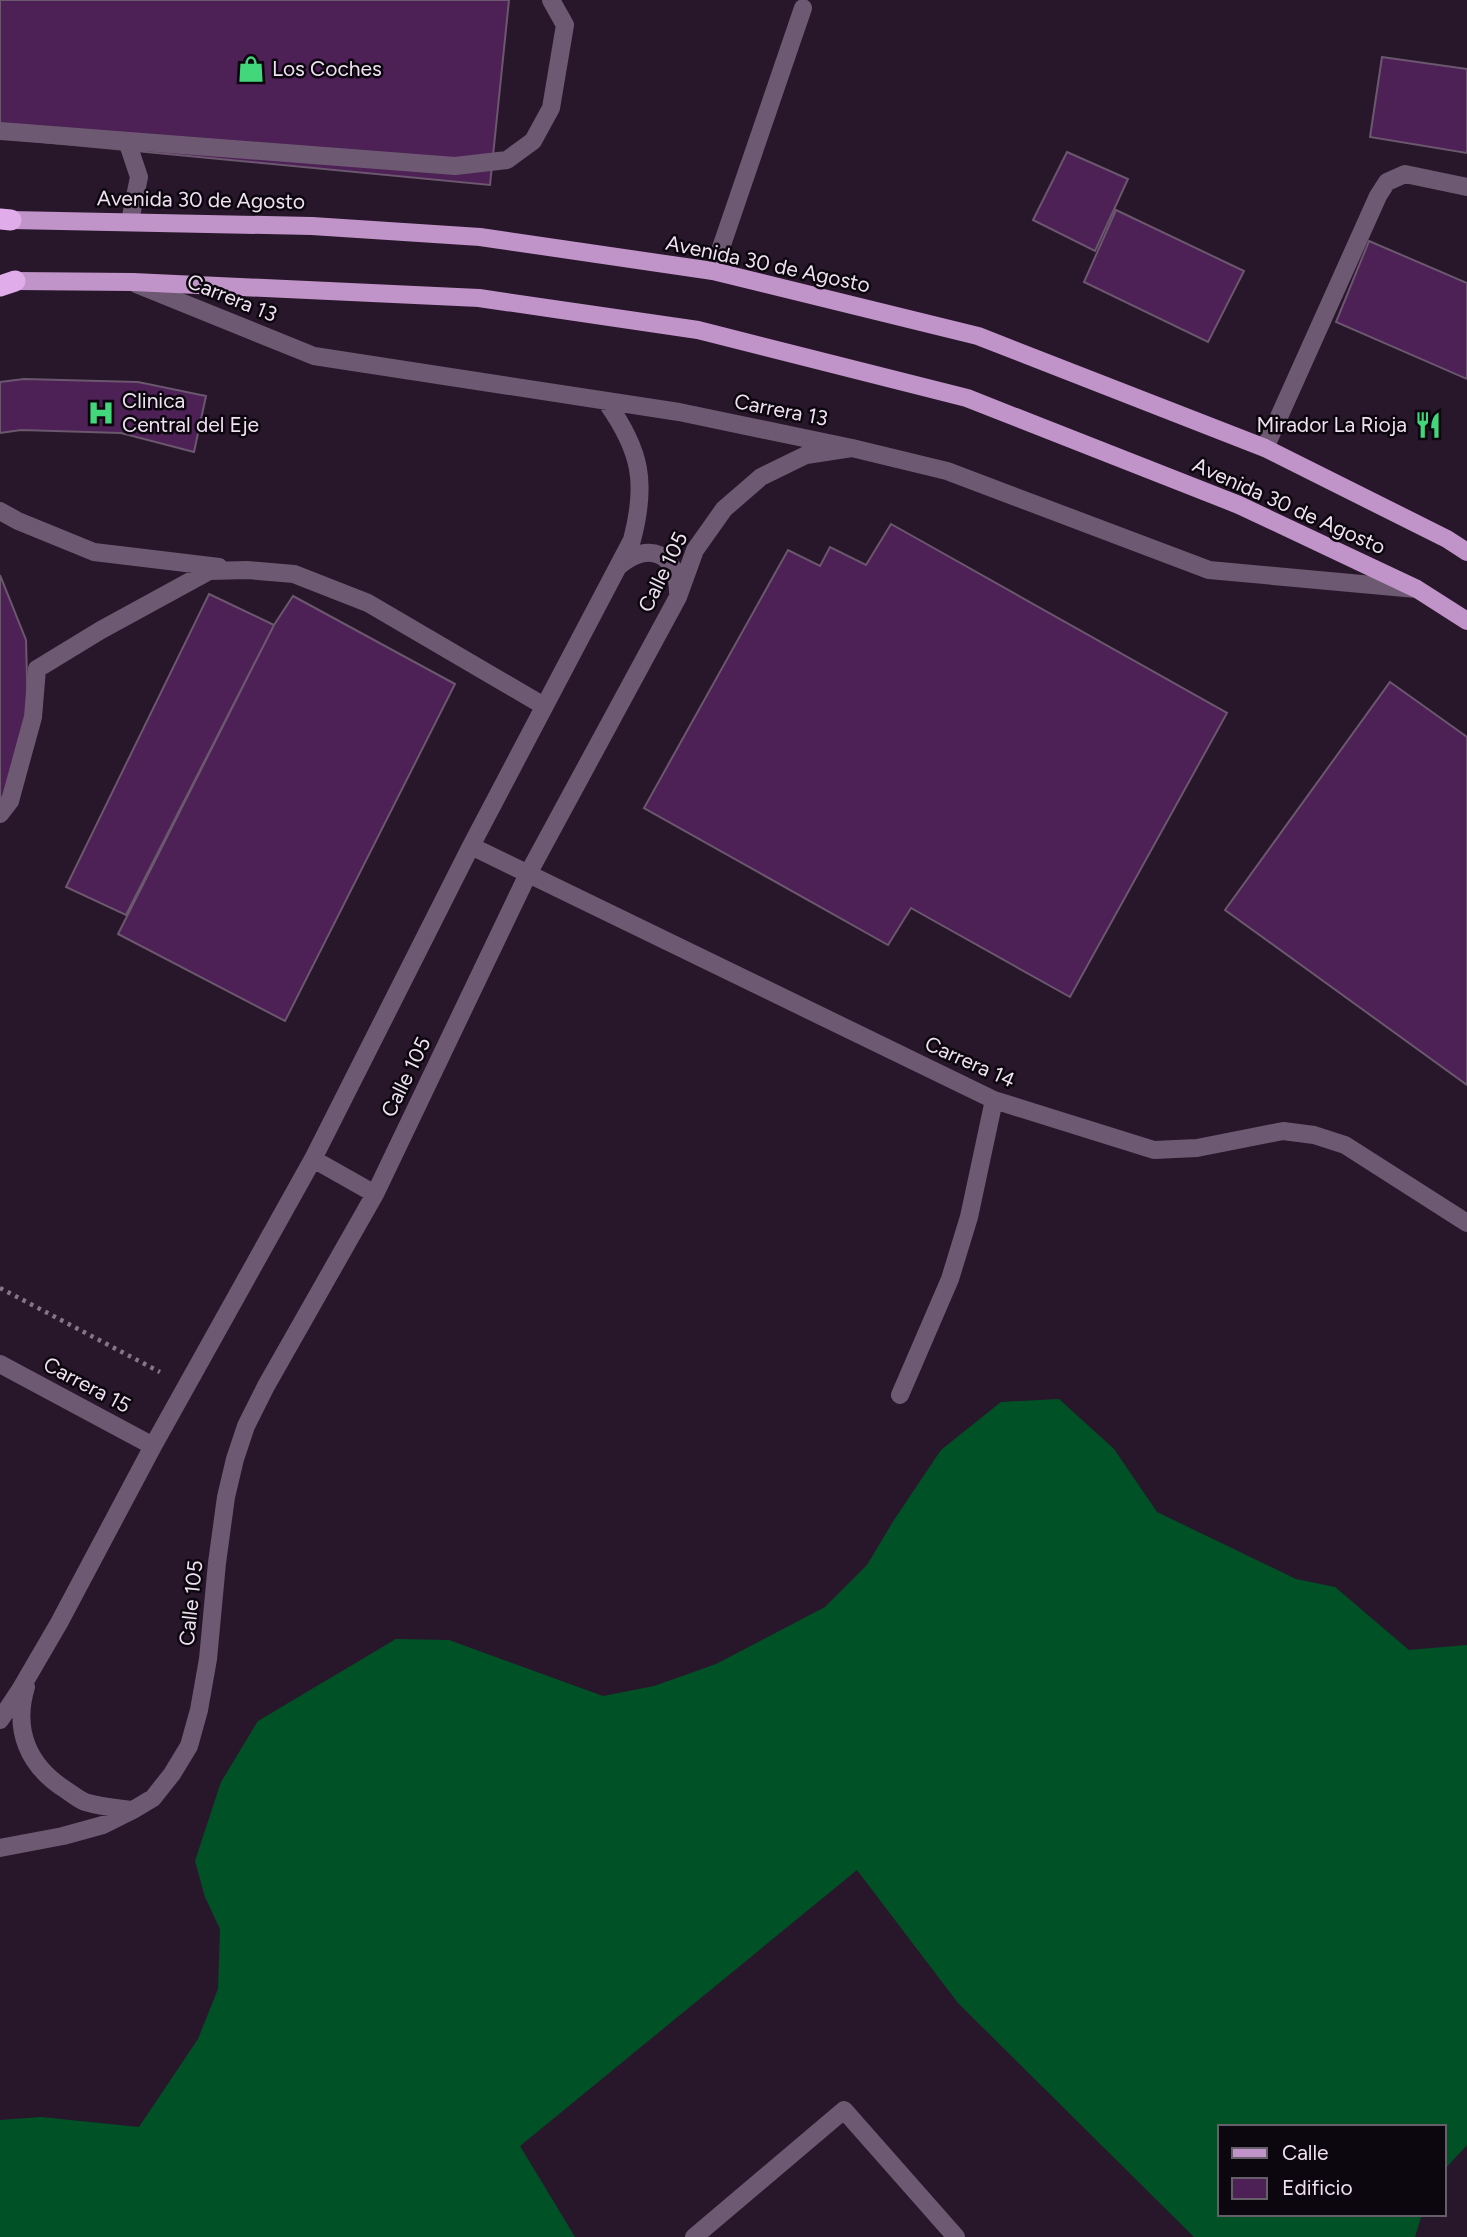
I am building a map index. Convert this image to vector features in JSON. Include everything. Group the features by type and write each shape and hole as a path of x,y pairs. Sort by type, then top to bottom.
{"main road":[{"name":"Avenida 30 de Agosto","path":"4,219 312,226 480,237 713,271 978,336 1265,448 1447,539 1467,552"},
{"name":"Avenida 30 de Agosto","path":"5,283 133,282 479,299 698,330 967,398 1239,505 1417,589 1467,621"}],"street":[{"path":"0,131 455,166 508,160 533,141 551,108 565,25 551,0"},
{"path":"713,271 803,8"},
{"path":"127,141 139,177 130,221"},
{"path":"1265,448 1378,196 1387,182 1405,174 1467,187"},
{"name":"Carrera 13","path":"133,282 314,356 679,412 947,471 1209,570 1417,589"},
{"name":"Calle 105","path":"0,1720 32,1670 313,1159 471,846 632,540 639,512 640,483 636,454 624,426 607,403"},
{"name":"Calle 105","path":"0,1848 103,1825 153,1798 172,1774 189,1746 200,1710 226,1497 246,1426 375,1194 528,874 678,597 695,550 724,509 761,477 806,455 852,448"},
{"path":"0,510 19,521 94,552 294,574 368,603 544,706"},
{"path":"619,566 631,556 646,552 661,555 673,566 678,581 678,597"},
{"path":"0,814 10,801 33,717 37,669 209,571 247,570"},
{"name":"Carrera 14","path":"471,846 994,1100 1154,1150 1197,1148 1283,1131 1314,1135 1345,1146 1467,1223"},
{"path":"900,1395 950,1279 969,1217 994,1100"},
{"path":"313,1159 375,1194"},
{"name":"Carrera 15","path":"0,1364 153,1447"},
{"path":"32,1670 21,1705 23,1738 35,1762 55,1783 82,1801 106,1808 133,1810"},
{"path":"694,2237 844,2110 954,2236"}],"path":[{"path":"0,1288 187,1386"}],"green space":[{"path":"1059,1399 1114,1449 1157,1512 1296,1579 1335,1587 1409,1650 1467,1645 1467,2145 1446,2168 1446,2125 1218,2125 1218,2216 1421,2216 1415,2237 1194,2237 958,2003 857,1870 520,2146 575,2237 0,2237 0,2120 41,2117 139,2127 198,2039 218,1989 220,1929 205,1897 195,1861 221,1782 258,1721 396,1639 449,1640 603,1696 654,1686 716,1664 825,1607 867,1565 941,1450 1001,1402"}],"building":[{"name":"Los Coches","path":"0,0 509,0 490,185 0,138"},
{"path":"1382,57 1467,69 1467,153 1370,137"},
{"path":"1067,152 1128,179 1095,251 1033,220"},
{"path":"1116,210 1244,271 1208,342 1084,282"},
{"path":"1369,241 1467,283 1467,379 1336,322"},
{"name":"Clinica Central del Eje","path":"24,379 138,382 206,396 194,452 121,433 21,430 0,433 0,382"},
{"path":"891,524 1227,713 1070,997 911,908 888,945 644,808 788,550 820,566 830,547 866,565"},
{"path":"0,575 26,640 28,718 6,792 0,800"},
{"path":"209,594 274,625 126,915 66,887"},
{"path":"293,596 455,684 285,1021 118,934 274,625"},
{"path":"1390,682 1467,737 1467,1085 1225,910"}],"place":[{"name":"Los Coches","path":"251,69"},
{"name":"Clinica Central del Eje","path":"101,413"},
{"name":"Mirador La Rioja","path":"1428,425"}]}
